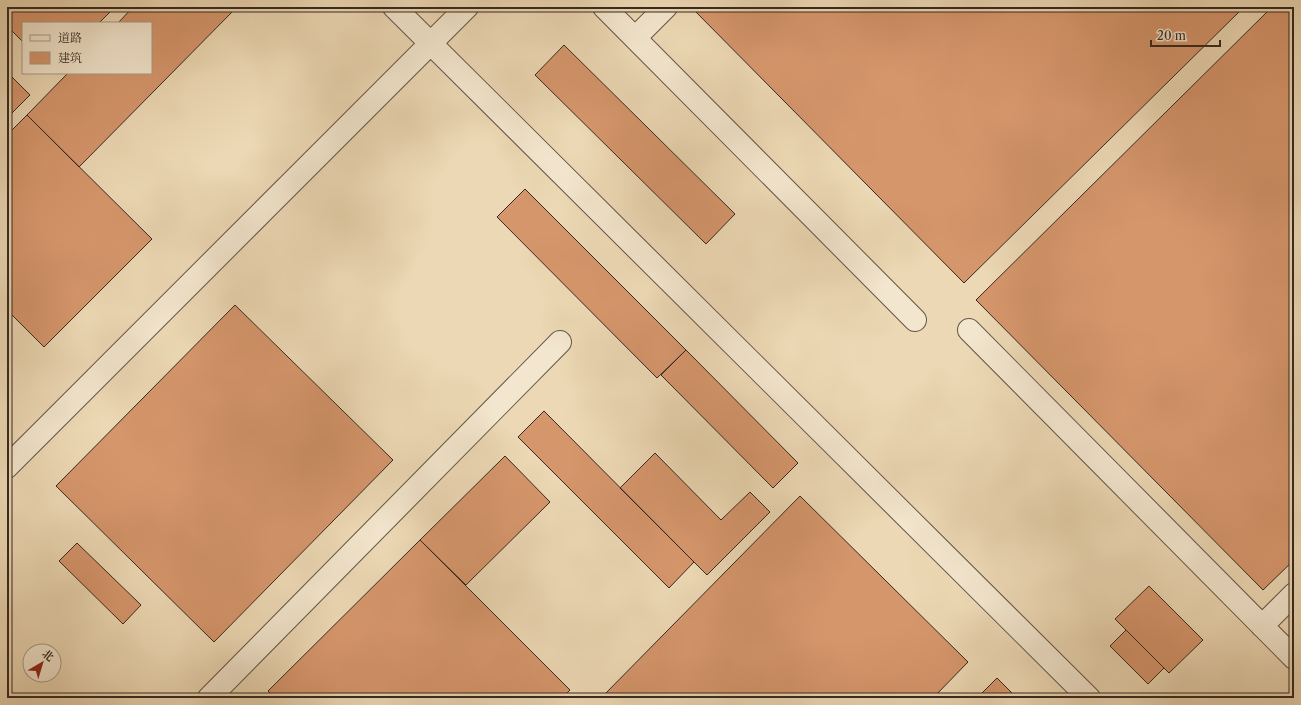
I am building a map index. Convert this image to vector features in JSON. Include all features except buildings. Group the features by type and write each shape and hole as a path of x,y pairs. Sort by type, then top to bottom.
{"street":[{"path":"394,7 1089,698"},
{"path":"7,467 468,7"},
{"path":"604,7 915,320"},
{"path":"635,38 666,7"},
{"path":"969,330 1294,658"},
{"path":"209,698 560,342"},
{"path":"1262,626 1294,594"}]}
